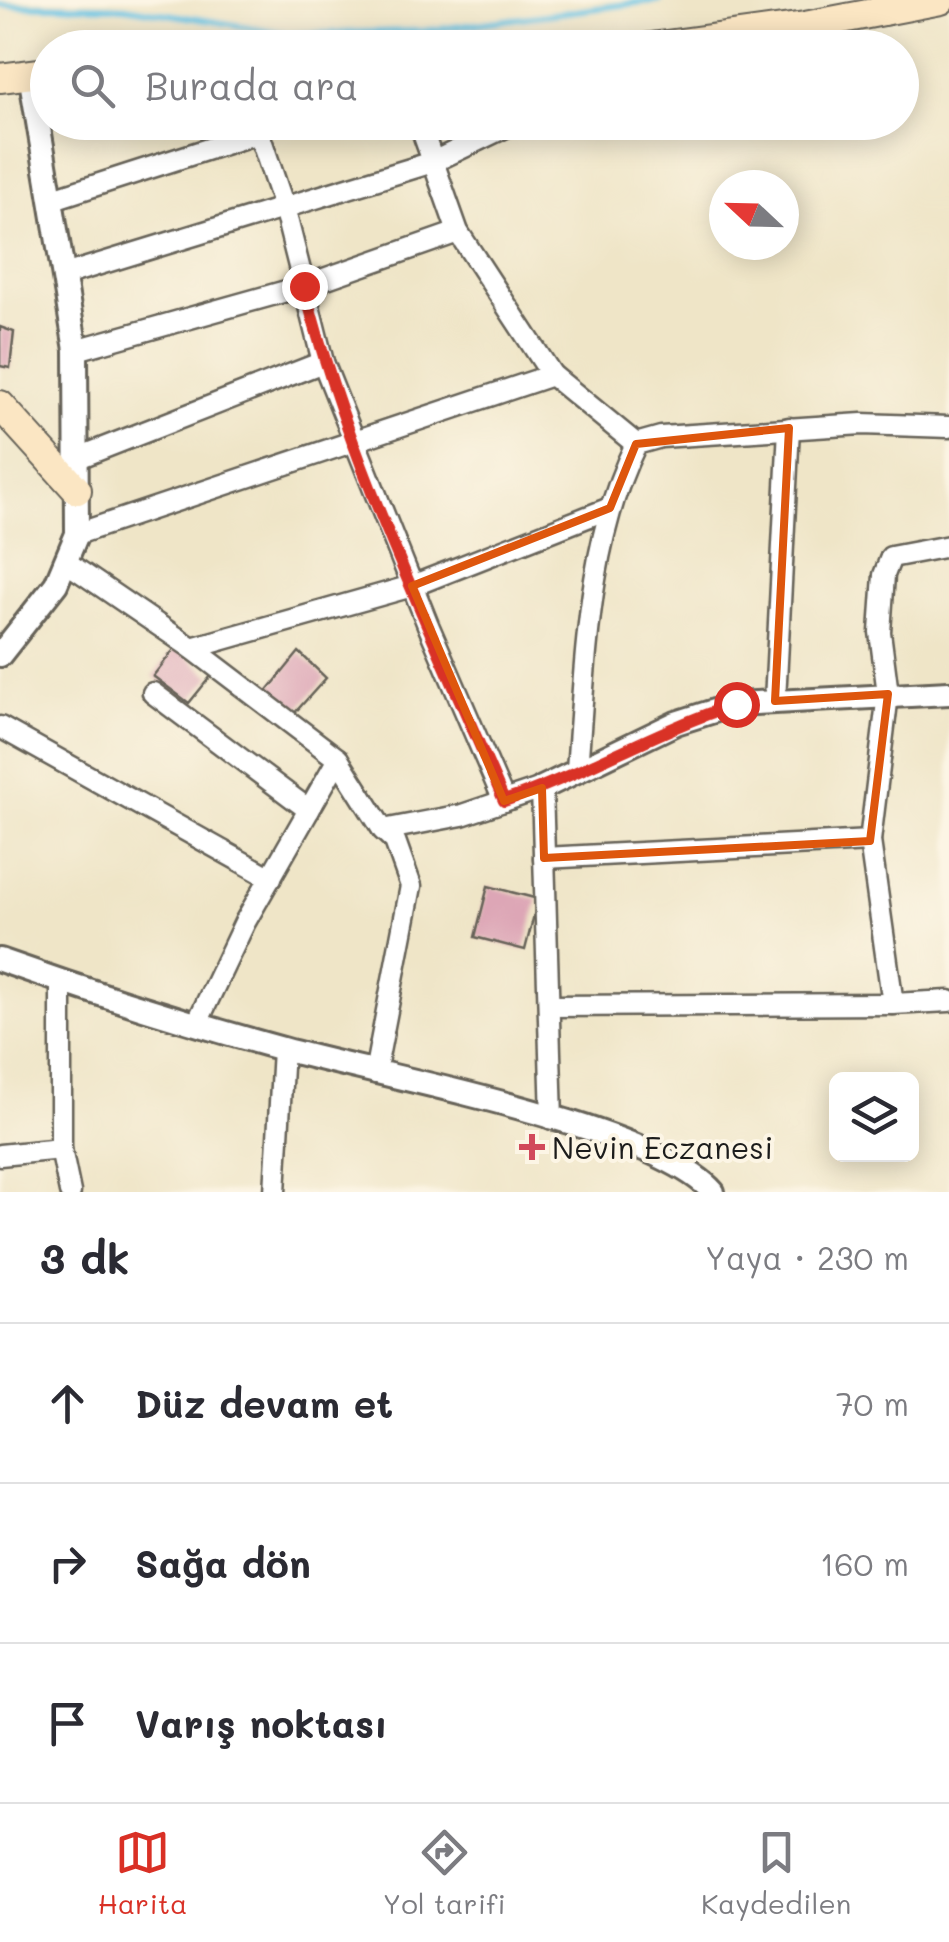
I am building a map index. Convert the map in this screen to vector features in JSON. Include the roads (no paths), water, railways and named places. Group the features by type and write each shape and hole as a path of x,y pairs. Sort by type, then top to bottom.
{"main road":[{"path":"776,30 941,0"},
{"path":"0,78 30,74"},
{"path":"0,405 78,490"}],"street":[{"path":"0,655 56,584 77,534 76,350 46,140"},
{"path":"53,199 223,140"},
{"path":"261,140 284,207 323,362 412,586 504,801"},
{"path":"425,140 458,232 552,375 636,444"},
{"path":"64,275 433,162 479,140"},
{"path":"76,350 304,286 458,232"},
{"path":"78,458 323,362"},
{"path":"77,534 552,375"},
{"path":"577,769 588,622 614,488 636,444 660,436 862,424 949,428"},
{"path":"774,701 789,428"},
{"path":"192,648 412,586 610,508"},
{"path":"893,1004 870,841 888,694 880,632 884,575 891,557 949,546"},
{"path":"66,562 192,648 338,759 383,830 395,841 411,886 375,1073"},
{"path":"153,692 309,810"},
{"path":"383,830 462,815 542,788 676,723 736,704 949,693"},
{"path":"0,727 271,878"},
{"path":"197,1023 271,878 338,759"},
{"path":"542,788 552,1119"},
{"path":"544,858 870,841"},
{"path":"0,960 282,1049 552,1119 647,1150 698,1175 713,1192"},
{"path":"61,981 62,1149 70,1192"},
{"path":"550,1006 949,1001"},
{"path":"275,1192 282,1049"},
{"path":"0,1155 62,1149"}],"waterway":[{"path":"432,30 659,0"},
{"path":"0,5 124,7 266,30"}],"place":[{"name":"Nevin Eczanesi","path":"532,1147"}]}
